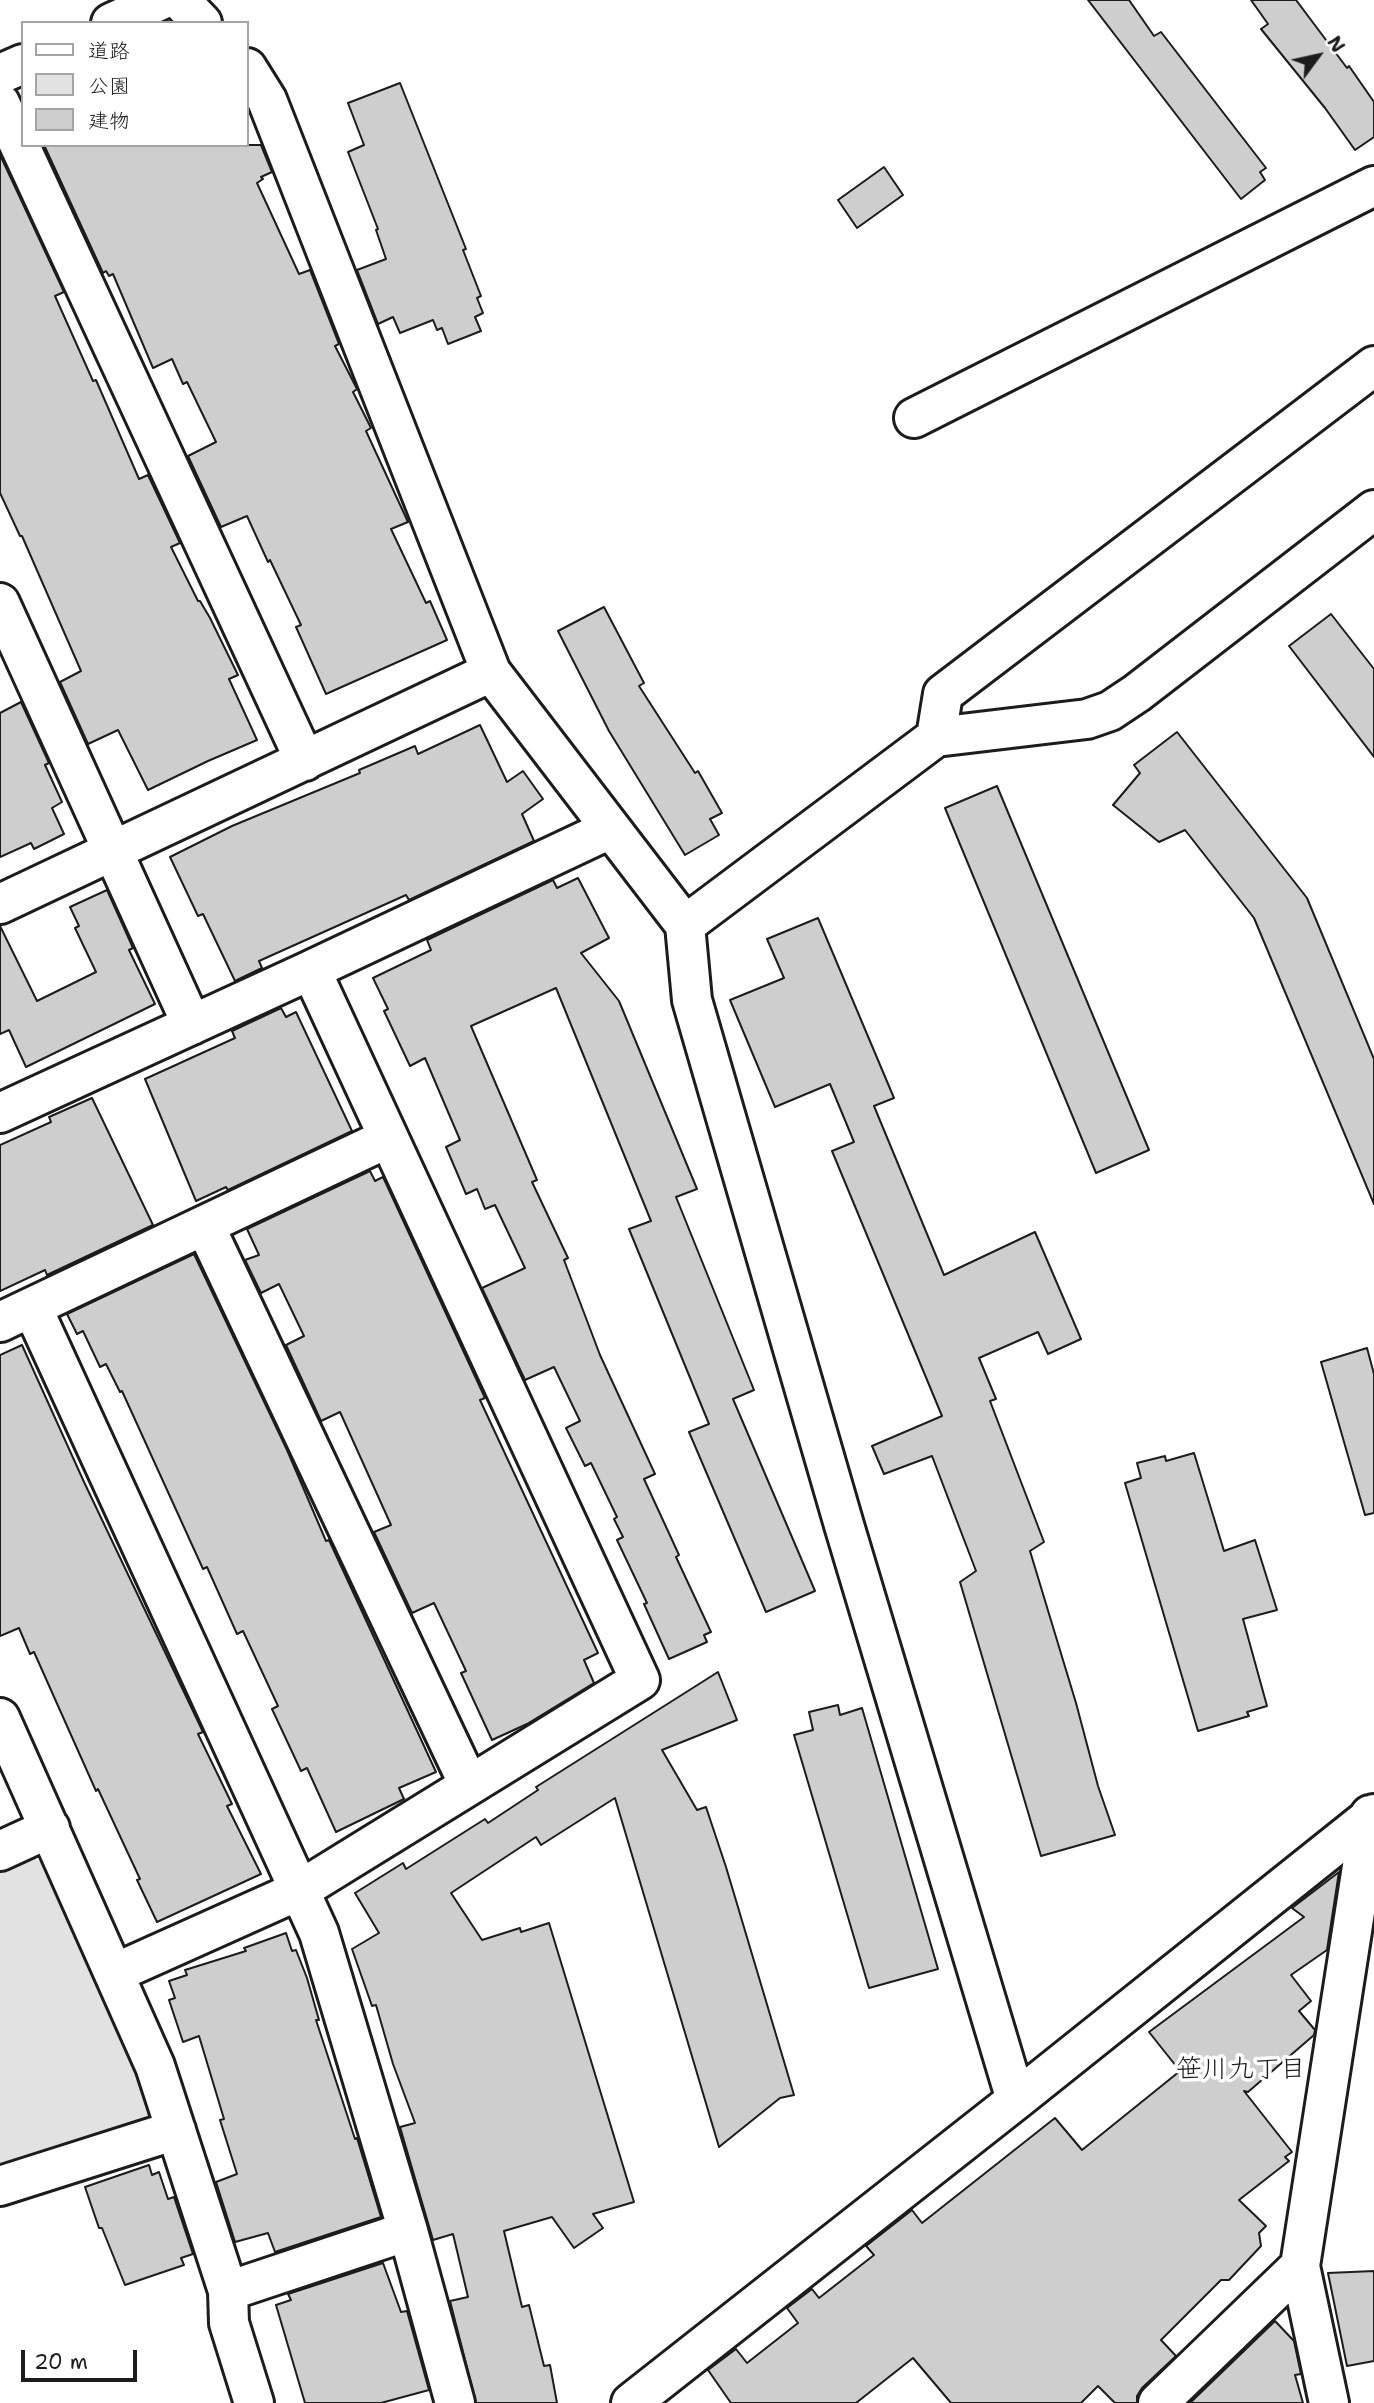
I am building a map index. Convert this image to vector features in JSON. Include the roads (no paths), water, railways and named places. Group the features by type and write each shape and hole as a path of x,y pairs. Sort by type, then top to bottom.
{"street":[{"path":"115,21 160,0"},
{"path":"180,0 200,21"},
{"path":"0,74 21,65"},
{"path":"248,70 267,100 491,673 685,925 692,1000 852,1552 1016,2100"},
{"path":"0,103 305,761"},
{"path":"914,418 1374,186"},
{"path":"936,737 943,694 1374,366"},
{"path":"685,925 936,737 1087,719 1110,711 1374,510"},
{"path":"0,603 192,1025"},
{"path":"0,904 491,673"},
{"path":"0,1113 610,829"},
{"path":"115,1973 300,1890 640,1679 311,970"},
{"path":"388,1139 16,1315 319,1933 408,2231 455,2403"},
{"path":"205,1226 469,1785"},
{"path":"0,1718 155,2066 228,2291 229,2323 254,2403"},
{"path":"631,2403 1016,2100 1372,1814"},
{"path":"1329,2403 1300,2266 1372,1814"},
{"path":"0,1851 50,1828"},
{"path":"0,2186 176,2130"},
{"path":"228,2291 408,2231"},
{"path":"1158,2403 1300,2266"}],"district":[{"name":"笹川九丁目","path":"1241,2070"}]}
